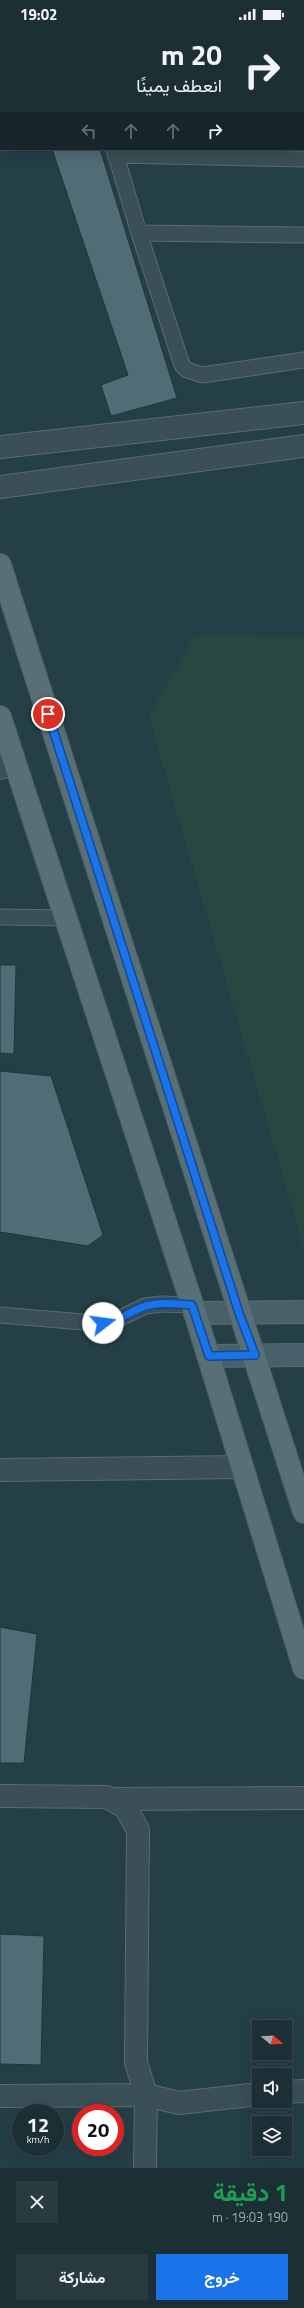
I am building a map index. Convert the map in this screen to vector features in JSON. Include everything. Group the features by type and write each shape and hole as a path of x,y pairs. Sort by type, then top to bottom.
{"main road":[{"path":"0,564 239,1313 255,1355 304,1512"},
{"path":"0,717 7,766 65,918 194,1309 304,1668"}],"street":[{"path":"0,447 304,413"},
{"path":"0,488 304,446"},
{"path":"194,1309 239,1313 304,1312"},
{"path":"209,1356 304,1355"},
{"path":"0,1470 242,1467"},
{"path":"0,1796 110,1798 304,1798"},
{"path":"110,1798 125,1807 138,1830 136,2062 146,2095 145,2168"},
{"path":"292,2092 304,2091"},
{"path":"0,2096 146,2095 179,2103 252,2095"}],"lane":[{"path":"298,28 304,28"},
{"path":"304,159 115,152 139,233 182,365 187,370 202,375 304,360"},
{"path":"139,233 304,235"},
{"path":"0,917 65,918"},
{"path":"0,1315 95,1324 112,1322 145,1306 161,1304 194,1309"}],"green space":[{"path":"195,636 304,637 304,1248 149,717"}],"building":[{"path":"52,150 100,150 177,398 111,416 101,385 128,375"},
{"path":"0,965 16,965 14,1054 0,1053"},
{"path":"0,1071 51,1076 103,1235 88,1246 0,1232"},
{"path":"0,1627 37,1634 24,1763 0,1763"},
{"path":"0,1934 44,1936 41,2065 0,2064"}],"route":[{"path":"48,714 239,1313 255,1355 209,1356 192,1305 161,1304 145,1306 127,1316 112,1322 103,1323"}]}
